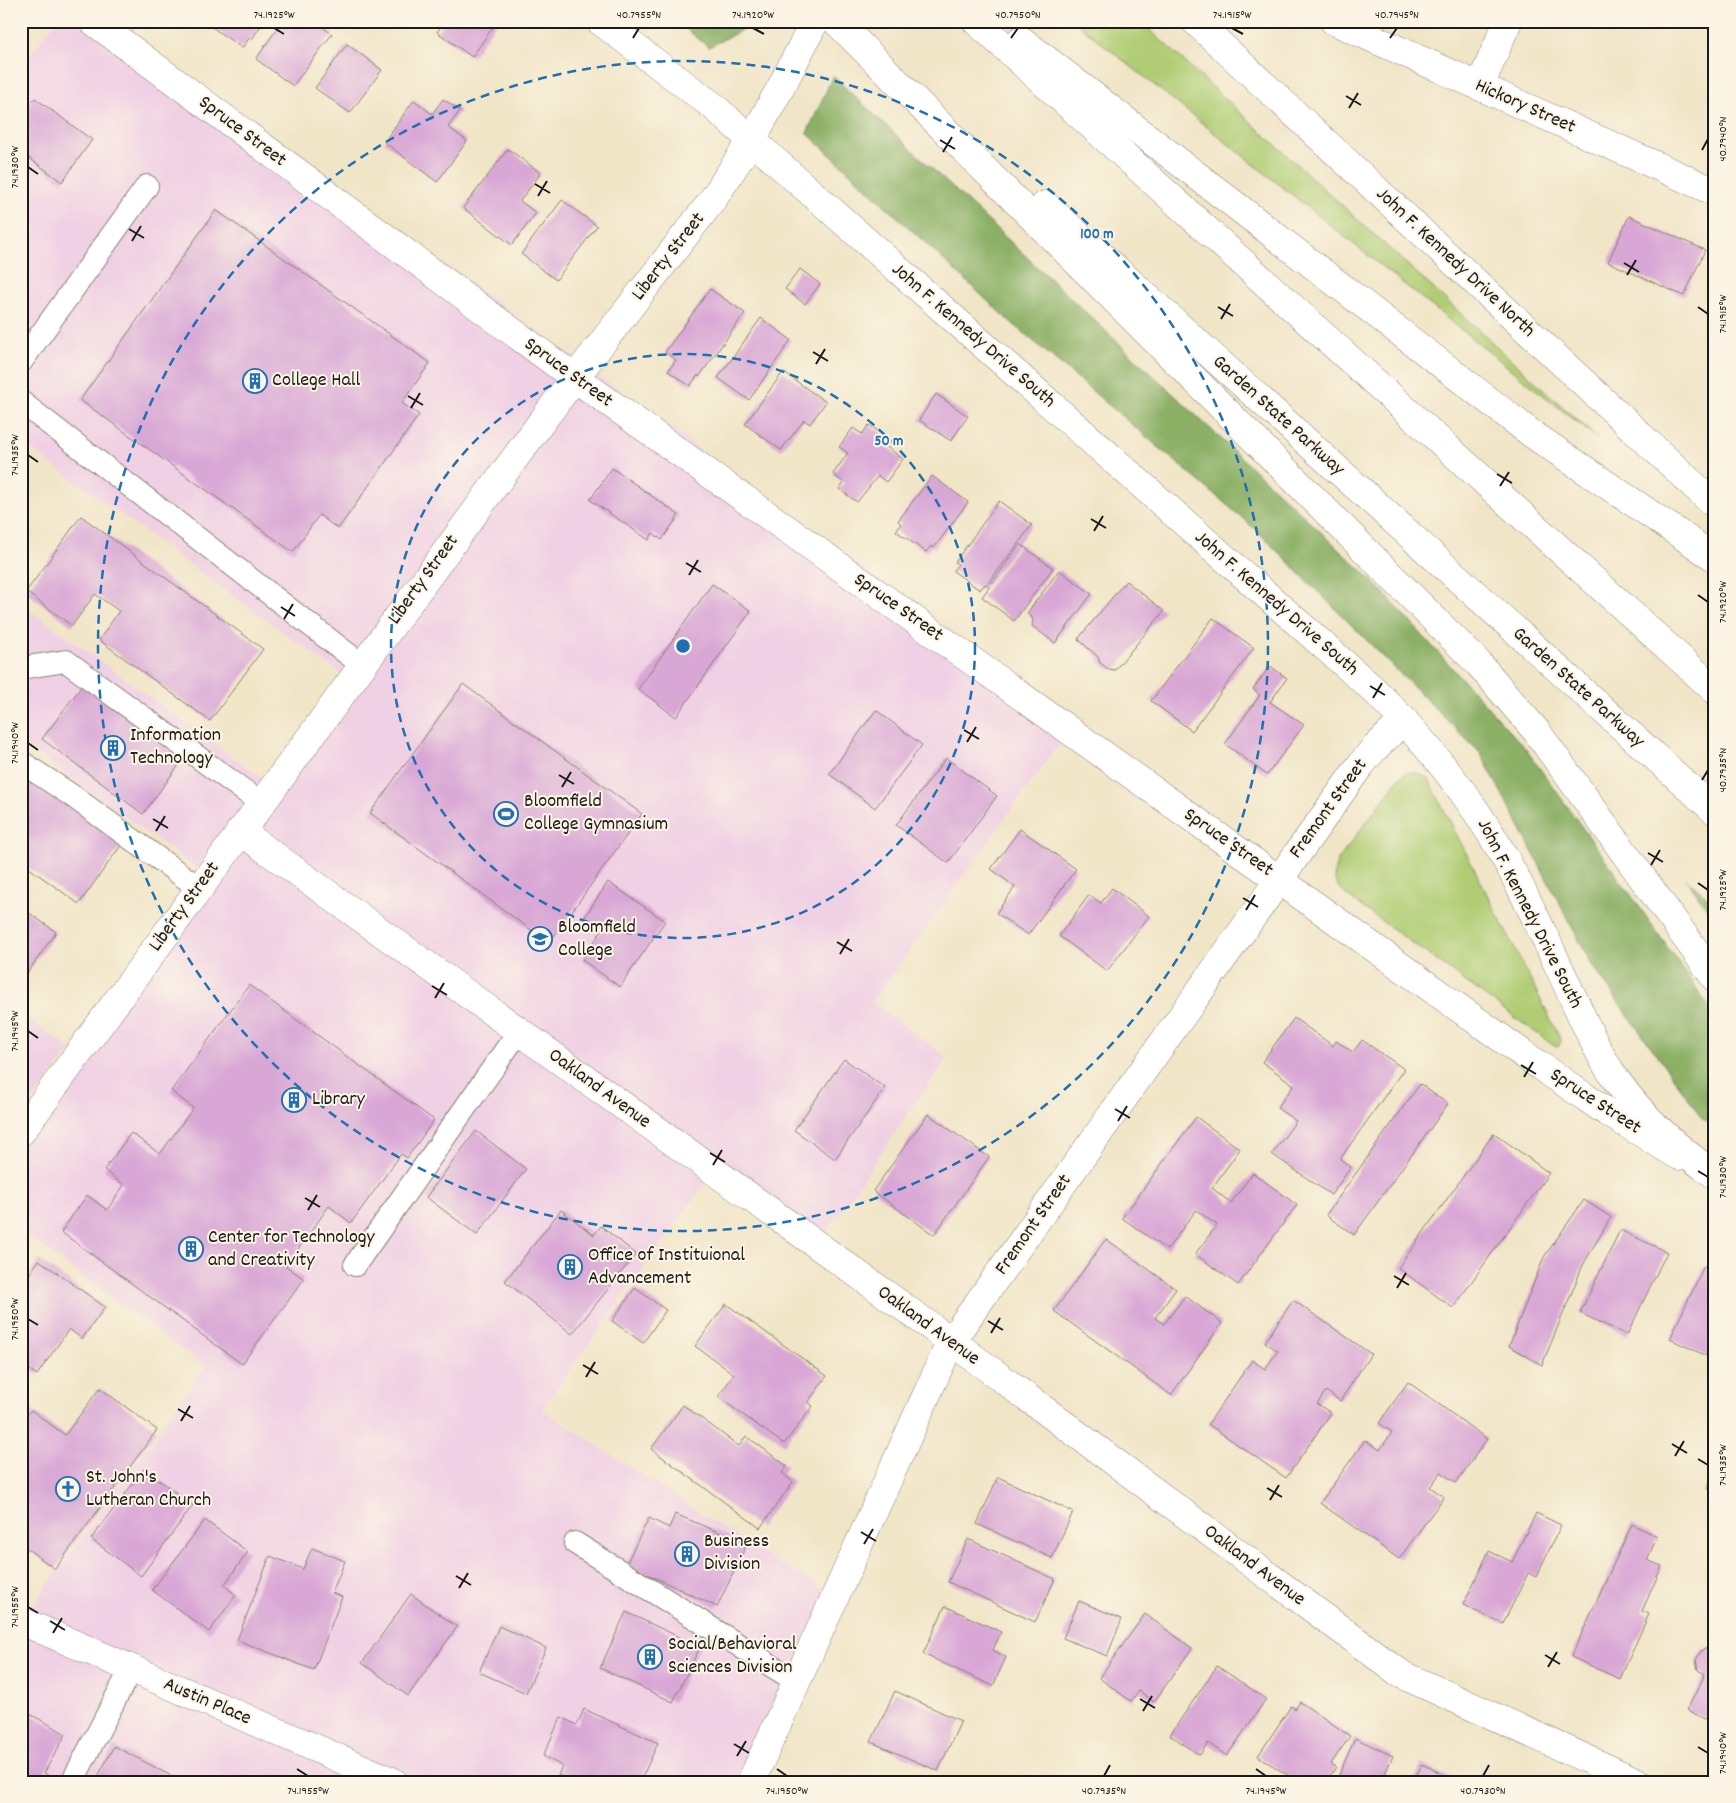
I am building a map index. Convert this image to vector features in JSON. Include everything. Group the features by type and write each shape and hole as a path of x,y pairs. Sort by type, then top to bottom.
{"main road":[{"name":"Spruce Street","path":"93,21 575,378 1543,1068 1607,1112 1715,1176"},
{"name":"John F. Kennedy Drive South","path":"600,21 699,95 752,141 1375,691 1404,720 1447,769 1487,828 1522,893 1599,1052 1617,1081 1639,1109 1659,1130 1715,1176"},
{"name":"Liberty Street","path":"21,1132 261,802 575,378 689,232 752,141 815,21"},
{"path":"836,21 1479,664 1537,732 1715,978"},
{"name":"Garden State Parkway","path":"841,21 1715,811"},
{"path":"976,21 1715,690"},
{"path":"996,21 1532,434 1715,558"},
{"name":"John F. Kennedy Drive North","path":"1195,21 1715,505"},
{"name":"Hickory Street","path":"1334,21 1715,192"},
{"path":"1480,86 1508,21"},
{"name":"Fremont Street","path":"751,1782 951,1341 1372,750 1404,720"},
{"name":"Oakland Avenue","path":"240,831 951,1341 1400,1674 1638,1782"},
{"name":"Austin Place","path":"21,1621 394,1782"}],"lane":[{"path":"21,362 147,186"},
{"path":"21,402 362,665"},
{"path":"21,668 66,661 261,802"},
{"path":"21,762 71,795 199,888"},
{"path":"355,1265 518,1031"},
{"path":"574,1544 796,1681"},
{"path":"72,1782 131,1669"}],"shaded area":[{"name":"Bloomfield College","path":"56,21 110,21 1075,722 872,1002 947,1058 817,1245 714,1171 542,1409 747,1544 828,1592 740,1782 21,1782 21,1607 29,1611 205,1366 21,1231 21,1138 208,876 21,742 21,604 273,786 351,681 21,442 21,250 38,227 21,214 21,67"},
{"path":"21,1014 71,1049 21,1117"}],"green space":[{"path":"676,21 759,21 709,47"},
{"path":"1074,21 1140,21 1597,438"},
{"path":"833,76 1372,580 1525,748 1715,1015 1715,1125 1703,1119 1592,965 1481,754 1254,528 1005,317 807,133"},
{"path":"1408,772 1418,773 1428,778 1561,1040 1559,1046 1553,1045 1347,896 1339,888 1334,876 1338,860 1400,777"},
{"path":"1686,879 1715,904 1715,920"}],"building":[{"path":"207,21 264,21 252,39 250,37 242,48 206,23"},
{"path":"280,21 315,21 332,34 293,86 256,59 279,26"},
{"path":"445,21 494,21 496,23 472,57 437,32"},
{"path":"347,44 382,70 350,113 315,88"},
{"path":"35,98 92,140 62,182 21,152 21,116"},
{"path":"443,99 460,111 448,127 467,141 437,182 384,142 414,100 432,114"},
{"path":"508,149 541,173 520,201 536,213 512,245 463,208"},
{"path":"562,200 597,226 556,280 521,254"},
{"name":"College Hall","path":"216,210 430,363 402,403 419,415 338,529 319,515 293,552 80,400"},
{"path":"1629,216 1705,250 1684,296 1608,262"},
{"path":"800,269 820,284 805,304 785,289"},
{"path":"1715,284 1715,303 1707,300"},
{"path":"710,289 745,313 699,377 698,375 690,386 668,371 676,360 665,352"},
{"path":"761,318 791,340 749,400 718,378"},
{"path":"783,372 826,402 810,424 804,420 781,450 745,424"},
{"path":"936,394 968,416 951,441 919,420"},
{"path":"869,425 884,435 879,441 903,459 886,482 878,476 857,502 839,489 844,483 833,474 848,453 839,447 853,428 862,434"},
{"path":"612,468 679,515 662,540 653,533 649,540 590,500"},
{"path":"932,476 968,502 934,548 931,546 926,552 896,531 901,524 898,521"},
{"path":"999,501 1032,525 987,585 985,584 980,590 953,571 958,564 955,562"},
{"path":"81,516 263,649 210,721 99,640 119,611 95,594 72,626 26,592"},
{"path":"1020,544 1053,568 1014,621 982,597"},
{"path":"1059,570 1092,594 1055,643 1032,626 1033,619 1027,613"},
{"path":"1126,581 1164,611 1115,670 1108,669 1078,639"},
{"path":"712,584 751,611 676,717 638,689"},
{"path":"1213,618 1254,648 1192,731 1151,701"},
{"path":"1270,666 1287,678 1270,702 1304,725 1267,775 1225,744 1260,695 1253,689"},
{"name":"Information Technology","path":"84,683 184,758 143,814 42,739"},
{"name":"Bloomfield College Gymnasium","path":"463,684 642,814 549,943 370,813"},
{"path":"876,710 922,745 875,808 829,774"},
{"path":"946,758 997,796 948,863 896,825"},
{"path":"21,768 124,841 79,904 29,868 21,878"},
{"path":"1020,829 1076,869 1028,935 996,913 1015,887 991,869"},
{"path":"608,882 665,921 620,987 582,960 602,930 584,918"},
{"path":"1112,888 1149,916 1107,971 1059,936 1089,895 1101,903"},
{"path":"21,907 56,932 21,982"},
{"path":"249,985 434,1120 407,1158 401,1154 351,1223 329,1206 286,1266 304,1279 242,1364 61,1232 87,1195 107,1210 124,1185 104,1170 131,1133 160,1154 193,1108 171,1091"},
{"path":"1294,1018 1333,1046 1336,1041 1353,1052 1362,1040 1404,1069 1340,1159 1351,1167 1331,1195 1272,1154 1296,1121 1277,1108 1294,1085 1262,1062"},
{"path":"844,1059 885,1088 835,1159 794,1130"},
{"path":"1420,1084 1448,1104 1354,1235 1326,1215"},
{"path":"928,1114 989,1157 934,1235 873,1191"},
{"path":"1196,1117 1240,1149 1212,1188 1231,1203 1253,1173 1297,1205 1238,1285 1195,1254 1217,1225 1196,1210 1167,1250 1122,1218"},
{"path":"476,1131 526,1169 477,1235 426,1197"},
{"path":"1494,1133 1549,1173 1453,1308 1398,1268"},
{"path":"1584,1200 1611,1217 1583,1265 1542,1365 1509,1346 1544,1257"},
{"name":"Office of Instituional Advancement","path":"561,1210 594,1235 601,1226 636,1254 572,1334 505,1281"},
{"path":"1620,1230 1667,1252 1627,1335 1580,1313"},
{"path":"1106,1239 1176,1289 1155,1318 1164,1324 1185,1296 1222,1323 1171,1395 1054,1311"},
{"path":"39,1260 105,1307 82,1339 69,1329 37,1375 21,1364 21,1286"},
{"path":"1704,1266 1715,1271 1715,1360 1670,1339"},
{"path":"635,1288 666,1310 643,1343 612,1321"},
{"path":"1293,1300 1371,1354 1340,1401 1326,1391 1317,1404 1331,1413 1286,1478 1208,1424 1252,1360 1265,1369 1278,1351 1265,1342"},
{"path":"726,1304 827,1376 808,1402 813,1406 784,1444 718,1397 734,1374 695,1346"},
{"path":"1408,1382 1487,1439 1456,1483 1441,1472 1430,1487 1444,1497 1399,1559 1320,1503 1365,1440 1380,1450 1392,1432 1379,1423"},
{"name":"St. John's Lutheran Church","path":"100,1388 157,1430 55,1569 21,1544 21,1423 31,1410 65,1435"},
{"path":"683,1405 739,1446 746,1436 787,1466 782,1473 793,1482 760,1528 651,1449"},
{"path":"144,1469 193,1505 141,1576 91,1539"},
{"path":"1715,1472 1715,1492 1707,1489"},
{"path":"998,1477 1073,1512 1052,1558 977,1524"},
{"path":"1536,1513 1561,1525 1536,1577 1528,1573 1503,1624 1463,1605 1489,1551 1512,1562"},
{"name":"Business Division","path":"675,1514 747,1544 717,1607 626,1564 649,1518 669,1528"},
{"path":"205,1520 248,1552 224,1585 236,1595 209,1632 152,1590"},
{"path":"1632,1524 1657,1537 1647,1560 1662,1566 1642,1611 1649,1614 1620,1679 1571,1657"},
{"path":"968,1539 1055,1579 1035,1622 948,1582"},
{"path":"312,1548 345,1561 332,1593 342,1597 314,1670 237,1640 270,1556 303,1569"},
{"path":"411,1594 457,1627 408,1696 362,1663"},
{"path":"1079,1601 1122,1619 1107,1656 1063,1638"},
{"path":"945,1606 1001,1632 993,1650 1006,1657 993,1686 923,1654"},
{"name":"Social/Behavioral Sciences Division","path":"626,1612 700,1647 673,1702 600,1668"},
{"path":"1145,1614 1192,1648 1154,1702 1139,1691 1131,1701 1099,1678"},
{"path":"499,1626 546,1648 526,1693 479,1672"},
{"path":"1710,1647 1715,1649 1715,1724 1687,1710 1705,1674 1698,1670 1696,1660 1701,1651"},
{"path":"1217,1666 1266,1699 1227,1756 1208,1743 1200,1755 1170,1735"},
{"path":"895,1691 961,1721 938,1771 871,1742"},
{"path":"1300,1702 1350,1736 1331,1764 1336,1767 1326,1782 1298,1782 1258,1756 1291,1706 1295,1709"},
{"path":"21,1709 66,1734 44,1773 51,1777 48,1782 21,1782"},
{"path":"584,1709 658,1743 640,1782 573,1782 558,1775 562,1766 543,1756 561,1717 577,1725"},
{"path":"1355,1738 1393,1756 1381,1782 1336,1782"},
{"path":"114,1746 183,1782 95,1782"},
{"path":"1422,1764 1459,1782 1413,1782"},
{"path":"1492,1777 1502,1782 1490,1782"}],"place":[{"name":"College Hall","path":"255,381"},
{"name":"Information Technology","path":"113,748"},
{"name":"Bloomfield College Gymnasium","path":"506,814"},
{"name":"Bloomfield College","path":"540,939"},
{"name":"Library","path":"294,1100"},
{"name":"Center for Technology and Creativity","path":"191,1249"},
{"name":"Office of Instituional Advancement","path":"570,1267"},
{"name":"St. John's Lutheran Church","path":"68,1489"},
{"name":"Business Division","path":"687,1554"},
{"name":"Social/Behavioral Sciences Division","path":"650,1657"}]}
